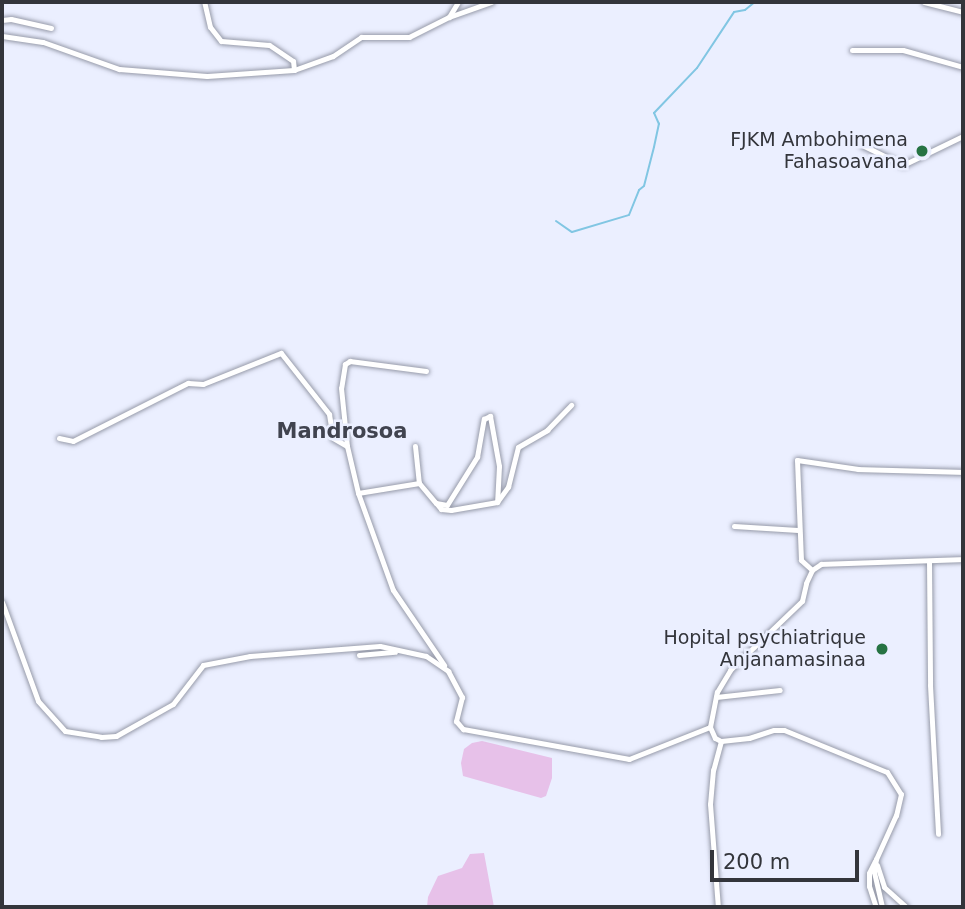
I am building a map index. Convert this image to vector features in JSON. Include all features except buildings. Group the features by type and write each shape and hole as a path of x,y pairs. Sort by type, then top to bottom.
{"street":[{"path":"204,2 210,27 221,41 269,46 293,61 294,70"},
{"path":"449,17 458,2"},
{"path":"2,36 43,41 119,69 207,76 294,70 333,56 361,37 409,37 449,17 491,2"},
{"path":"924,2 963,12"},
{"path":"2,20 51,28"},
{"path":"852,50 903,50 963,67"},
{"path":"862,145 903,165 963,136"},
{"path":"59,438 74,441 188,383 203,384 281,353 329,414 334,438 347,446"},
{"path":"426,372 358,361 345,364 341,387 347,446 358,493 393,590 448,671 462,698 456,721 463,729 629,759 710,727"},
{"path":"415,446 419,483 441,509 451,510 497,502 508,487 518,447 547,430 571,405"},
{"path":"436,503 447,505 465,479 477,457 484,419 490,416 494,422 492,439 499,466 497,502"},
{"path":"812,570 801,560 797,460 858,469 963,472"},
{"path":"358,493 419,483"},
{"path":"734,526 798,530"},
{"path":"876,907 869,886 869,873 896,816 901,794 887,772 785,730 721,741 715,738 710,727 716,696 730,670 802,601 812,570 821,564 963,559"},
{"path":"929,561 930,685 938,834"},
{"path":"2,602 38,701 65,731 101,737 116,736 173,704 203,665 321,650 380,646 426,656 448,671"},
{"path":"359,656 402,651"},
{"path":"716,696 780,690"},
{"path":"718,907 710,804 713,770 721,741"},
{"path":"876,859 875,884 882,907"},
{"path":"876,859 884,887 906,907"}],"shaded area":[{"path":"482,741 552,758 552,778 546,796 541,798 463,776 461,763 464,749 472,743"},
{"path":"484,853 494,907 427,907 428,897 438,876 462,868 470,854"}],"waterway":[{"path":"556,221 572,232 629,215 639,190 644,186 654,147 659,124 654,113 697,68 734,12 745,10 755,2"}],"place":[{"name":"FJKM Ambohimena Fahasoavana","path":"922,151"},
{"name":"Hopital psychiatrique Anjanamasinaa","path":"882,649"}],"district":[{"name":"Mandrosoa","path":"342,431"}]}
